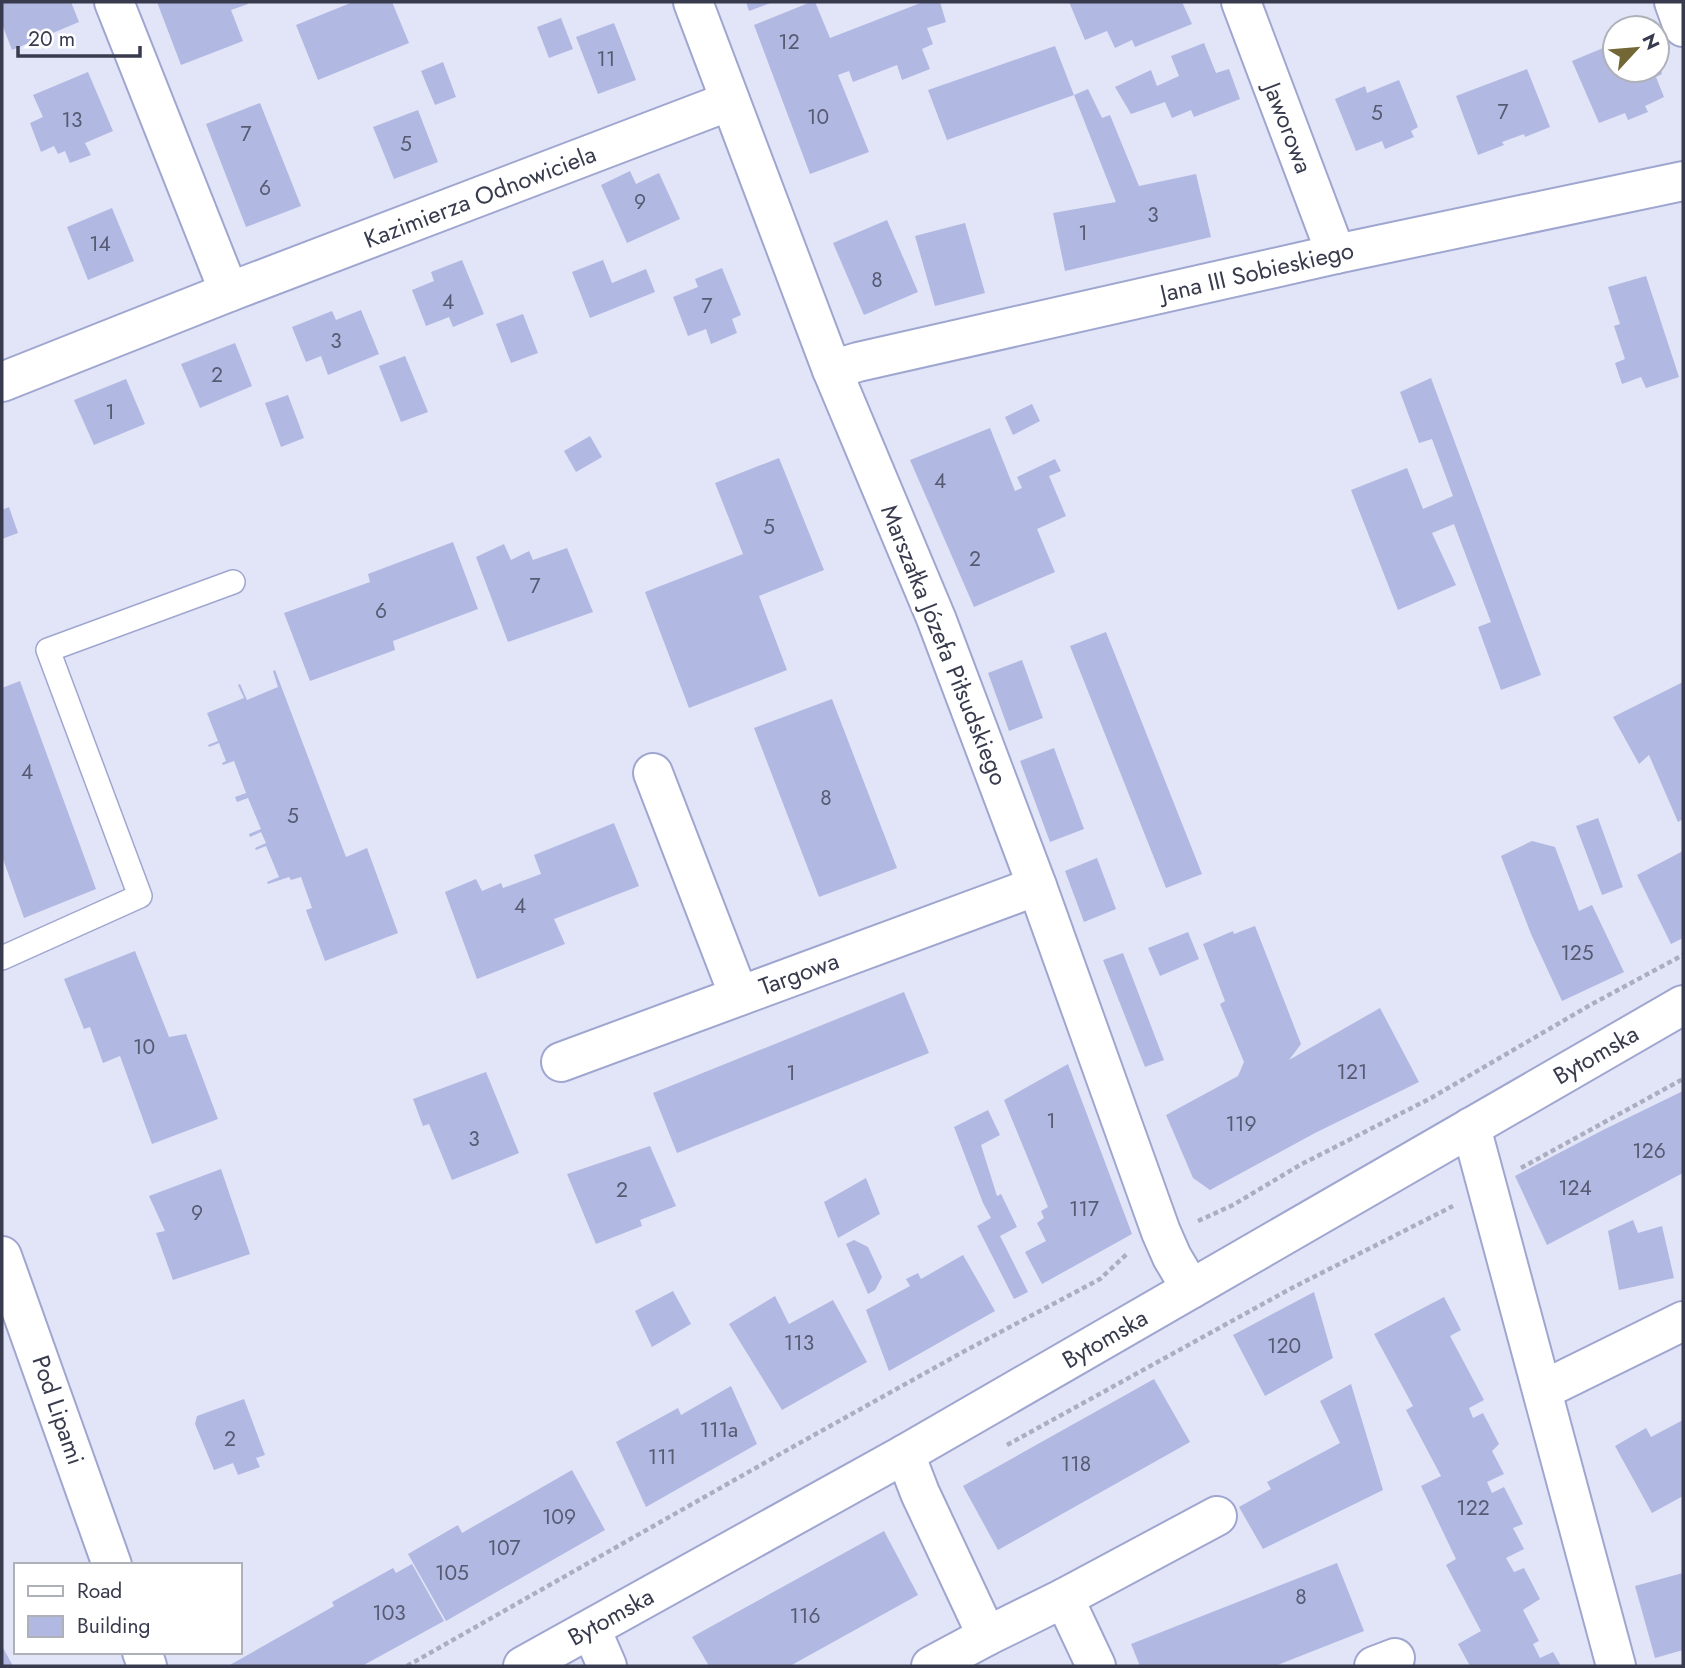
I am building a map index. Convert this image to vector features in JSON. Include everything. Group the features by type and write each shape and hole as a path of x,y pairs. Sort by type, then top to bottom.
{"street":[{"path":"114,2 229,292"},
{"name":"Marszałka Józefa Piłsudskiego","path":"693,2 832,370 936,618 1037,886 1161,1232 1191,1289"},
{"name":"Jaworowa","path":"1241,2 1336,254"},
{"path":"1674,2 1683,27"},
{"name":"Kazimierza Odnowiciela","path":"2,382 229,292 730,101"},
{"name":"Jana III Sobieskiego","path":"832,370 1336,254 1683,181"},
{"path":"653,773 739,996"},
{"name":"Targowa","path":"561,1062 1037,886"},
{"name":"Bytomska","path":"523,1666 905,1454 1683,1004"},
{"path":"1471,1127 1615,1666"},
{"name":"Pod Lipami","path":"2,1255 111,1563"},
{"path":"1543,1391 1683,1321"},
{"path":"905,1454 920,1493 987,1636"},
{"path":"931,1666 1217,1516"},
{"path":"1064,1598 1096,1666"},
{"path":"591,1629 607,1666"}],"lane":[{"path":"2,958 140,895 48,650 233,582"}],"path":[{"path":"407,1666 789,1449 1100,1279 1137,1245 1161,1232 1179,1230 1233,1205 1300,1165 1431,1098 1592,1004 1683,955"},
{"path":"1002,1448 1290,1289 1487,1187 1683,1079"}],"building":[{"path":"2,2 71,2 79,22 12,50 2,24"},
{"path":"157,2 247,2 248,4 231,10 243,41 181,65"},
{"path":"353,2 392,2 409,43 318,80 296,25"},
{"path":"746,2 773,2 749,11"},
{"path":"815,2 830,38 923,2 940,2 946,22 927,28 933,44 922,49 930,69 902,80 897,65 853,82 849,71 838,75 869,152 810,174 754,25"},
{"path":"1069,2 1182,2 1192,24 1135,47 1132,40 1115,48 1107,31 1085,40"},
{"path":"561,18 573,49 549,58 537,27"},
{"path":"614,23 636,80 598,94 576,37"},
{"path":"1204,43 1216,73 1229,69 1240,99 1194,117 1191,110 1172,118 1165,102 1131,114 1115,87 1151,70 1157,86 1179,76 1171,56"},
{"path":"1055,46 1074,95 947,140 928,90"},
{"path":"1601,49 1601,84 1659,84 1664,97 1645,106 1648,112 1628,120 1625,113 1599,123 1572,61"},
{"path":"443,62 456,97 435,105 421,71"},
{"path":"1527,69 1550,127 1502,142 1504,145 1478,155 1456,96"},
{"path":"88,72 113,131 85,143 91,155 70,163 65,151 58,154 54,146 41,152 30,123 43,117 33,95"},
{"path":"1399,80 1418,127 1411,131 1414,137 1385,149 1382,141 1356,151 1335,99 1365,86 1367,93"},
{"path":"1088,89 1102,118 1110,115 1139,186 1196,174 1211,237 1065,271 1053,213 1116,202 1074,95"},
{"path":"260,103 301,206 246,227 206,124"},
{"path":"418,110 438,162 394,179 373,127"},
{"path":"630,171 636,184 659,173 680,219 627,243 601,185"},
{"path":"112,208 134,261 88,280 67,227"},
{"path":"887,220 918,292 864,315 833,243"},
{"path":"965,223 985,293 935,306 915,236"},
{"path":"462,260 484,314 453,327 449,317 426,326 412,290 434,281 431,272"},
{"path":"603,260 612,283 646,269 655,292 590,318 572,272"},
{"path":"722,268 741,315 732,319 737,333 711,344 706,329 688,336 673,297 698,287 695,279"},
{"path":"1646,276 1679,377 1646,388 1641,377 1622,384 1615,363 1625,359 1614,326 1620,324 1608,287"},
{"path":"361,310 379,354 328,375 321,356 306,362 292,327 332,311 336,320"},
{"path":"523,314 538,353 511,363 496,324"},
{"path":"235,343 252,386 200,408 181,364"},
{"path":"405,356 428,412 401,422 379,366"},
{"path":"1431,378 1541,675 1501,690 1478,627 1491,622 1454,524 1432,533 1456,585 1398,610 1351,490 1407,468 1423,509 1453,496 1432,439 1419,443 1400,392"},
{"path":"126,379 145,424 94,445 74,400"},
{"path":"288,395 304,438 281,447 265,403"},
{"path":"1032,404 1040,421 1013,435 1005,417"},
{"path":"990,428 1015,491 1022,488 1017,477 1055,459 1061,471 1049,476 1066,516 1037,529 1055,572 974,607 910,460"},
{"path":"590,436 602,457 576,472 564,451"},
{"path":"779,458 824,570 759,596 787,670 689,708 645,592 743,554 715,483"},
{"path":"9,507 18,533 2,539 2,510"},
{"path":"453,542 478,609 393,641 395,650 310,681 284,613 370,582 368,574"},
{"path":"504,544 511,560 529,551 533,560 567,548 593,612 508,642 476,557"},
{"path":"1106,632 1202,874 1166,888 1070,646"},
{"path":"1022,660 1043,718 1009,731 988,673"},
{"path":"275,670 346,857 367,848 398,933 325,961 306,910 312,908 301,877 291,880 289,877 268,884 267,882 279,877 266,846 256,850 255,848 266,843 261,832 250,837 249,834 261,829 248,798 237,802 235,797 246,793 234,761 223,765 226,761 219,743 209,747 208,745 218,741 207,713 244,698 238,685 240,684 247,700 278,687 273,671"},
{"path":"20,681 96,889 24,918 2,856 2,688"},
{"path":"1683,682 1683,819 1678,822 1649,755 1639,764 1613,717"},
{"path":"832,699 897,868 819,897 754,728"},
{"path":"1054,748 1084,829 1050,842 1020,761"},
{"path":"1598,818 1623,887 1602,895 1576,826"},
{"path":"614,823 639,886 554,919 565,944 477,979 445,892 476,879 482,891 501,883 503,888 541,874 534,855"},
{"path":"1532,841 1555,847 1579,911 1592,905 1624,972 1562,1001 1531,934 1501,856"},
{"path":"1683,851 1683,938 1671,944 1637,875"},
{"path":"1097,858 1116,909 1084,922 1065,871"},
{"path":"1255,926 1301,1044 1289,1060 1380,1008 1419,1082 1315,1133 1210,1190 1193,1178 1166,1115 1238,1076 1244,1062 1220,1004 1225,1001 1203,944 1233,931 1234,934"},
{"path":"1188,932 1199,959 1160,976 1148,948"},
{"path":"135,951 169,1037 186,1034 218,1119 152,1144 120,1056 103,1063 90,1027 84,1029 64,979"},
{"path":"1123,953 1164,1060 1145,1067 1103,960"},
{"path":"904,992 929,1053 677,1153 653,1093"},
{"path":"1068,1064 1132,1234 1042,1284 1025,1252 1046,1241 1037,1223 1044,1218 1041,1211 1048,1207 1004,1100"},
{"path":"486,1072 519,1153 452,1180 429,1124 423,1126 413,1099"},
{"path":"1683,1091 1683,1173 1547,1245 1515,1176"},
{"path":"988,1110 1000,1135 981,1145 997,1196 1001,1194 1017,1227 1000,1236 1028,1292 1014,1299 977,1226 991,1218 954,1127"},
{"path":"650,1146 676,1206 640,1220 642,1226 596,1244 567,1174"},
{"path":"221,1169 250,1254 173,1280 156,1233 165,1231 149,1196"},
{"path":"866,1178 880,1214 838,1238 824,1202"},
{"path":"1633,1220 1638,1233 1662,1226 1674,1278 1619,1290 1608,1231"},
{"path":"854,1240 868,1247 882,1277 875,1290 868,1294 846,1244"},
{"path":"963,1255 995,1311 889,1371 866,1310 910,1286 906,1279 918,1273 921,1279"},
{"path":"673,1291 691,1324 652,1347 635,1311"},
{"path":"1314,1292 1333,1358 1265,1396 1233,1335"},
{"path":"775,1296 789,1324 833,1300 867,1362 782,1410 729,1324"},
{"path":"1444,1297 1461,1330 1450,1336 1484,1400 1469,1408 1473,1418 1483,1413 1499,1444 1492,1451 1504,1474 1487,1482 1492,1493 1504,1487 1523,1524 1513,1528 1524,1549 1506,1558 1514,1572 1524,1568 1540,1599 1523,1610 1539,1641 1533,1644 1540,1658 1553,1652 1561,1666 1470,1666 1458,1644 1481,1631 1446,1565 1456,1559 1421,1486 1441,1476 1406,1410 1413,1406 1374,1334"},
{"path":"1154,1379 1190,1442 998,1550 963,1486"},
{"path":"1351,1384 1383,1490 1263,1549 1239,1507 1271,1489 1267,1482 1340,1443 1320,1401"},
{"path":"731,1386 757,1444 646,1507 616,1442 678,1408 681,1415"},
{"path":"244,1399 265,1455 256,1458 260,1467 238,1475 233,1463 214,1470 195,1424 197,1416"},
{"path":"1683,1420 1683,1496 1652,1513 1615,1446 1646,1428 1651,1437"},
{"path":"572,1470 605,1530 446,1621 408,1554 458,1525 462,1533"},
{"path":"884,1531 918,1595 790,1666 709,1666 692,1637"},
{"path":"1337,1563 1364,1631 1275,1666 1140,1666 1131,1644"},
{"path":"412,1564 444,1621 362,1666 228,1666 334,1606 332,1602 393,1568 396,1573"},
{"path":"1683,1573 1683,1650 1655,1658 1635,1586"},
{"path":"2,1646 13,1666 2,1666"}]}
